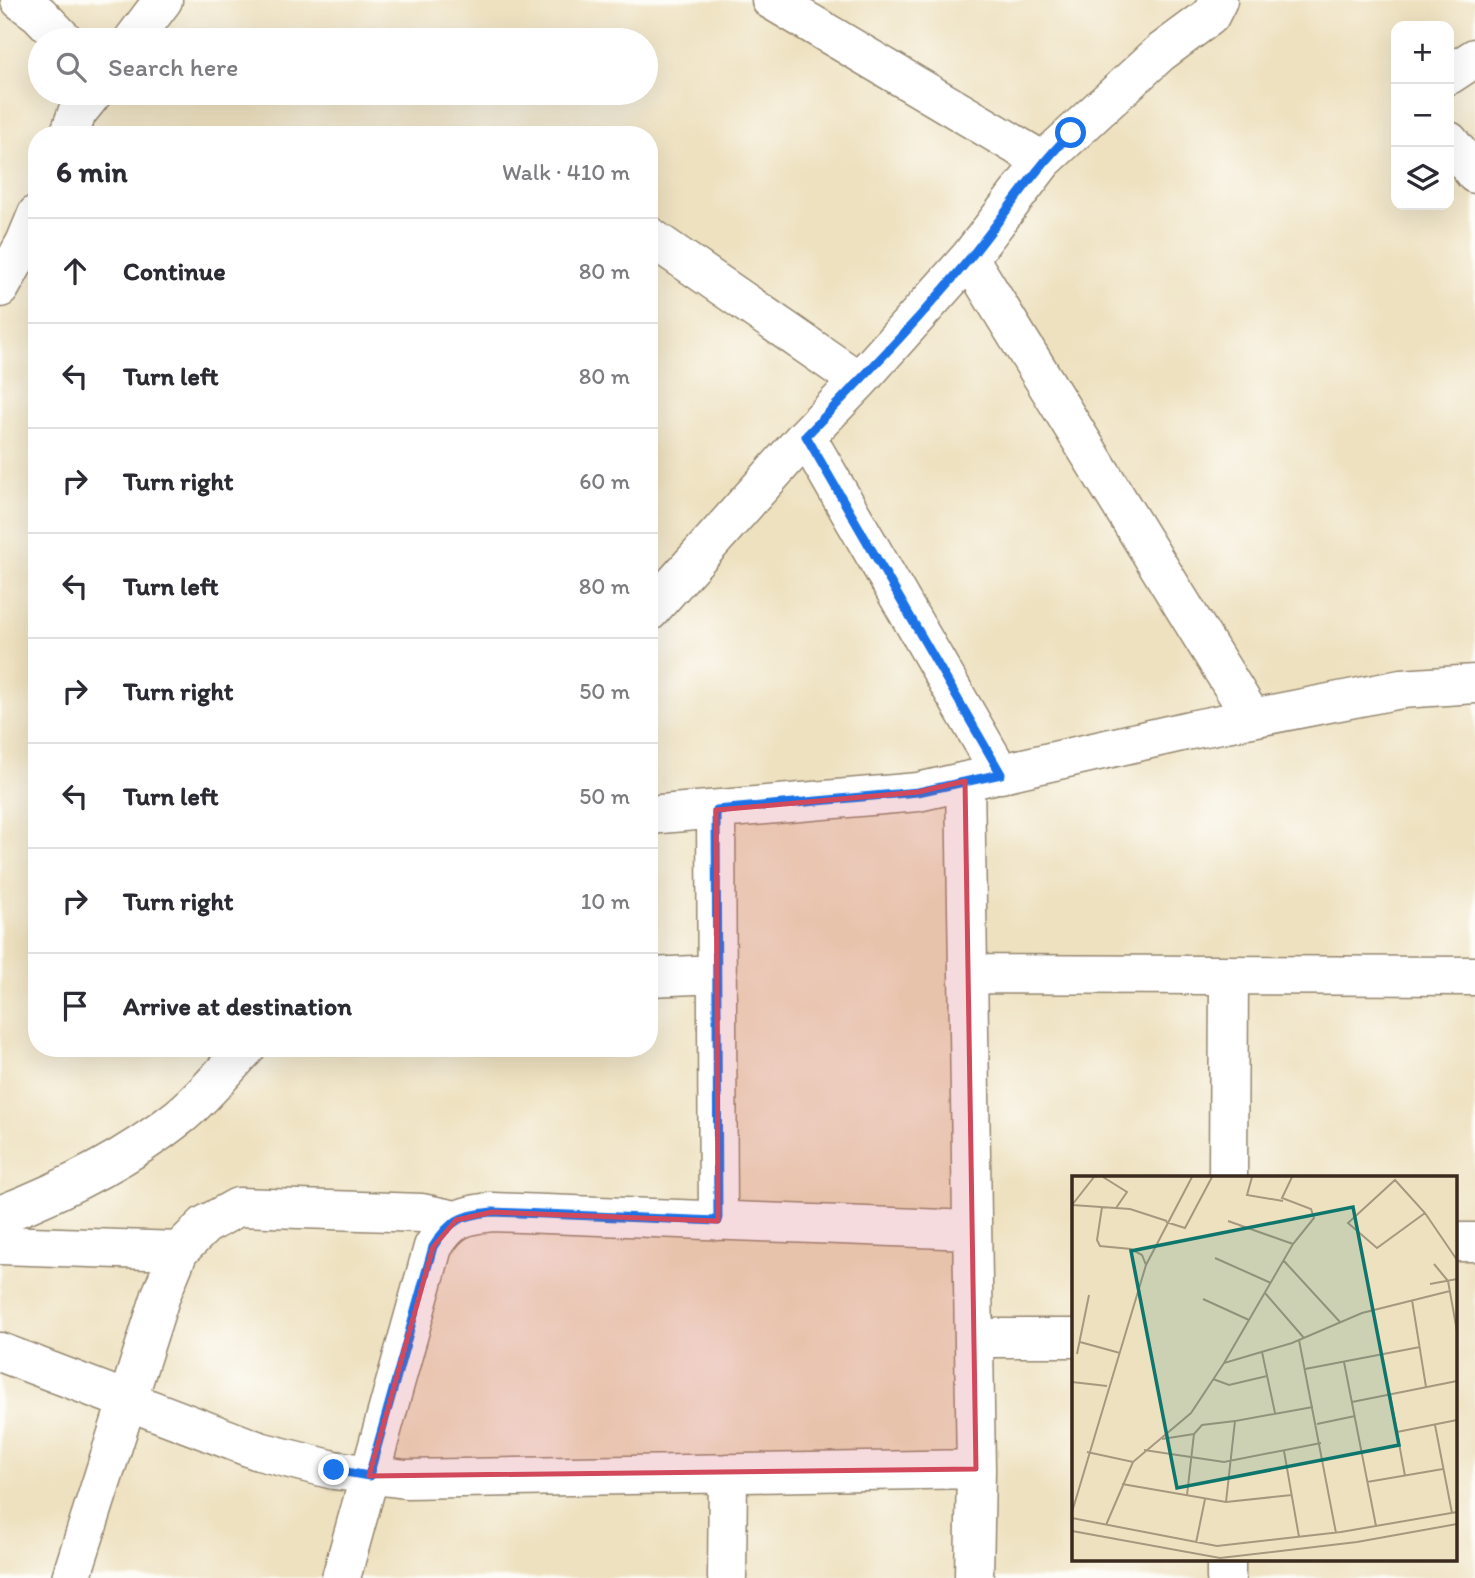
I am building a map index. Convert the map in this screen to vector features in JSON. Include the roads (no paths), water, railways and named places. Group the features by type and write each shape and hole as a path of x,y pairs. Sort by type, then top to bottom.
{"street":[{"path":"20,0 52,28"},
{"path":"142,28 163,0"},
{"path":"771,0 1043,161"},
{"path":"658,589 859,381 969,258 1043,161 1160,53 1210,16 1218,0"},
{"path":"1454,72 1475,58"},
{"path":"1454,147 1475,174"},
{"path":"0,288 28,238"},
{"path":"658,242 859,381"},
{"path":"969,258 1252,718"},
{"path":"806,436 983,778 968,974 976,1469 974,1578"},
{"path":"658,815 918,792 1252,718 1401,689 1475,684"},
{"path":"716,810 718,1221"},
{"path":"658,977 717,974"},
{"path":"968,974 1475,976"},
{"path":"1228,1176 1229,975"},
{"path":"0,1215 108,1166 180,1116 237,1057"},
{"path":"71,1578 161,1295 179,1251 205,1225 238,1207 422,1213 456,1220"},
{"path":"341,1578 433,1247 442,1232 456,1220 473,1214 492,1212 972,1230"},
{"path":"0,1245 179,1251"},
{"path":"974,1338 1072,1339"},
{"path":"0,1352 259,1451 369,1476 406,1479 976,1469"},
{"path":"727,1578 728,1473"},
{"path":"1226,1560 1226,1578"}]}
